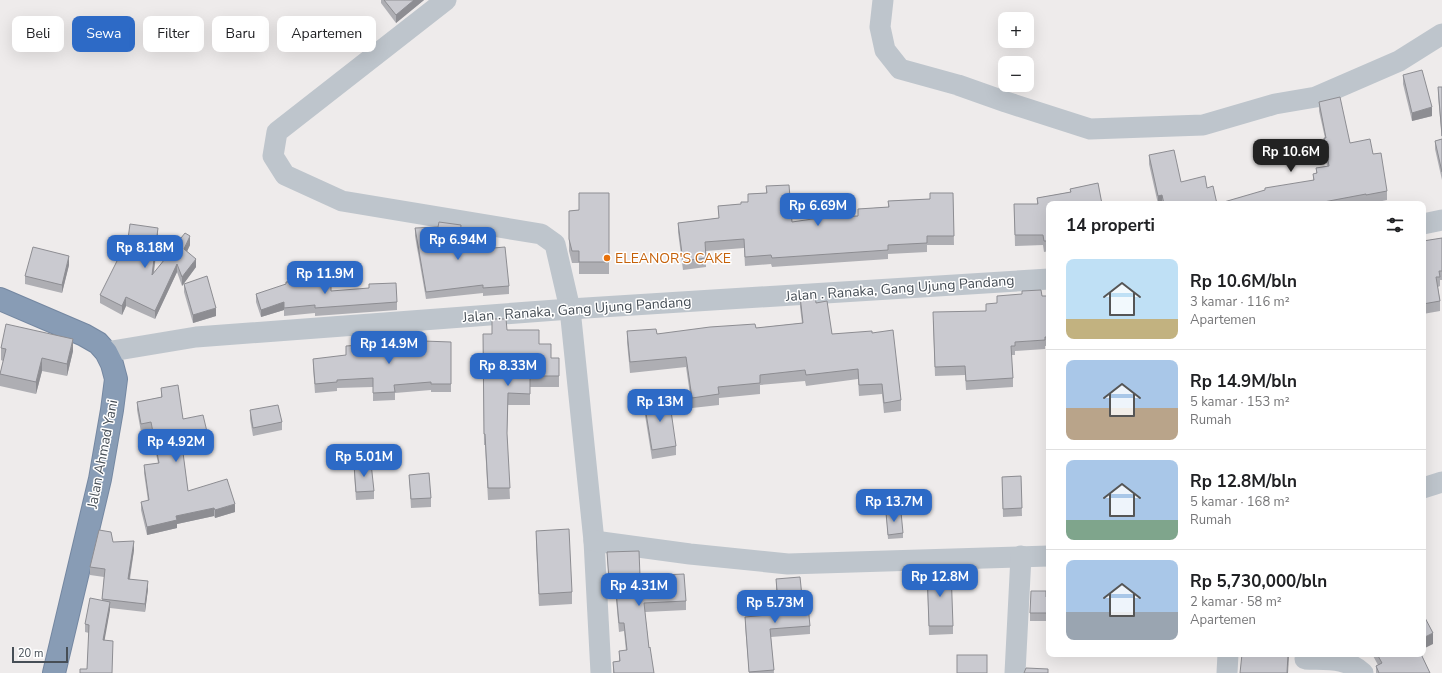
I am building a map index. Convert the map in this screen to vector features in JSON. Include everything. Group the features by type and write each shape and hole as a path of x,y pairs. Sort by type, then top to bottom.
{"highway":[{"name":"Jalan Ahmad Yani","path":"0,299 84,335 98,343 106,352 112,364 116,379 100,479 54,673"}],"street":[{"path":"446,0 277,132 273,156 285,175 342,201 541,234 556,244 570,309 594,541 601,673"},
{"path":"883,0 880,27 884,50 900,69 958,85 1090,129 1203,125 1275,104 1316,97 1399,61 1442,34"},
{"path":"1426,223 1442,220"},
{"name":"Jalan . Ranaka, Gang Ujung Pandang","path":"106,352 196,337 570,309 1046,279"},
{"path":"1426,487 1442,482"},
{"path":"594,541 690,554 788,564 1046,556"},
{"path":"1015,673 1021,556"},
{"path":"1227,673 1228,657"},
{"path":"1305,658 1340,660 1348,663 1363,673"}],"building":[{"path":"384,0 414,0 396,15"},
{"path":"1422,70 1432,107 1412,113 1403,75"},
{"path":"1438,87 1442,87 1442,136"},
{"path":"1340,97 1350,143 1370,139 1373,154 1381,153 1387,191 1329,201 1227,201 1265,190 1265,188 1314,180 1313,174 1317,173 1316,168 1329,166 1324,138 1326,138 1319,102"},
{"path":"1442,139 1442,172 1435,141"},
{"path":"1174,150 1181,182 1205,176 1207,188 1213,186 1216,201 1163,201 1162,195 1158,196 1149,155"},
{"path":"1098,183 1101,201 1046,201 1046,241 1044,241 1043,235 1015,235 1014,204 1038,204 1037,198 1071,192 1070,189"},
{"path":"789,185 792,222 826,217 858,216 858,209 889,207 888,201 930,199 930,193 953,193 954,236 927,236 927,243 888,245 888,250 772,258 771,255 745,257 744,239 705,242 706,258 683,261 678,223 719,218 718,206 748,202 748,194 767,193 766,186"},
{"path":"579,193 609,193 609,262 579,262 579,251 572,251 569,239 569,211 579,210"},
{"path":"439,222 461,225 459,251 505,247 509,286 483,288 483,285 426,292 415,228 438,227"},
{"path":"130,224 158,228 152,275 173,249 169,237 177,243 185,233 190,236 184,249 196,259 182,277 177,264 155,311 126,297 122,306 100,295 128,239"},
{"path":"1442,238 1442,271 1439,271 1440,277 1436,277 1440,301 1426,303 1426,241"},
{"path":"33,247 69,256 62,285 25,276"},
{"path":"207,276 216,308 193,315 184,284"},
{"path":"309,280 331,281 331,291 369,288 369,284 396,283 397,302 315,308 315,305 284,308 284,302 261,310 256,294 286,284 286,282"},
{"path":"1041,290 1042,296 1046,296 1046,337 1045,340 1015,342 1015,346 1011,346 1013,378 966,381 965,366 935,367 933,312 986,311 986,304 997,303 997,296 1022,294 1022,291"},
{"path":"815,295 816,303 827,301 832,334 872,331 872,333 893,330 901,400 884,403 882,384 859,385 858,369 806,375 805,370 760,375 760,383 718,387 719,394 692,398 686,357 630,362 627,331 656,329 657,334 710,327 755,324 756,328 803,323 800,296"},
{"path":"492,319 506,319 507,330 539,330 539,344 551,344 551,358 559,358 559,376 530,376 530,394 508,393 507,433 510,488 488,488 484,434 483,334 492,334"},
{"path":"6,324 73,339 67,364 42,358 36,382 0,374 6,349 1,348"},
{"path":"423,341 451,342 451,384 431,384 431,382 394,385 395,392 373,393 373,378 337,380 337,382 315,384 313,359 346,355 346,346"},
{"path":"178,385 183,419 203,415 209,440 182,445 188,491 227,479 235,504 215,510 214,508 176,516 177,520 147,527 141,502 149,500 144,465 159,463 151,422 141,424 137,402 162,397 161,388"},
{"path":"669,397 676,446 652,450 644,401"},
{"path":"278,405 282,422 253,428 250,410"},
{"path":"371,463 374,491 356,492 354,465"},
{"path":"429,473 431,498 411,499 409,475"},
{"path":"1021,476 1022,508 1003,509 1002,477"},
{"path":"901,512 903,533 888,535 886,513"},
{"path":"569,529 572,592 539,594 536,531"},
{"path":"99,530 111,532 113,542 134,541 128,579 148,581 145,604 102,599 105,569 90,567"},
{"path":"639,551 640,576 684,574 686,601 644,603 649,648 650,647 654,673 614,673 613,662 620,661 619,651 627,650 624,623 619,623 615,580 609,580 607,552"},
{"path":"951,569 953,626 929,626 927,570"},
{"path":"800,577 803,606 808,605 810,626 770,629 774,670 749,672 745,617 779,614 776,579"},
{"path":"1031,591 1046,591 1046,613 1030,613"},
{"path":"90,598 110,602 103,640 113,641 112,673 80,673 80,669 87,669 89,625 85,624"},
{"path":"1426,620 1433,633 1426,636"},
{"path":"957,655 987,655 987,673 957,673"},
{"path":"1242,657 1288,657 1287,673 1240,673"},
{"path":"1379,657 1422,657 1430,673 1379,673 1376,666 1382,663"},
{"path":"1026,668 1048,669 1048,673 1024,673"}],"place":[{"name":"ELEANOR'S CAKE","path":"607,258"}]}
